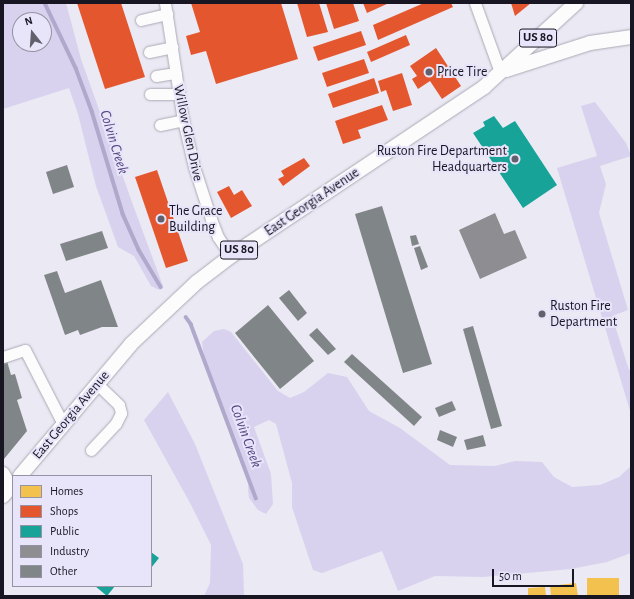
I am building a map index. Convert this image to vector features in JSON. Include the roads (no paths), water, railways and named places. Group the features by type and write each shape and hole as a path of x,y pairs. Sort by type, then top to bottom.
{"main road":[{"name":"East Georgia Avenue","path":"20,475 131,344 197,282 231,256 484,87 576,3"},
{"path":"500,72 590,43 631,37"}],"street":[{"path":"475,3 500,72"},
{"path":"141,20 166,8"},
{"name":"Willow Glen Drive","path":"166,8 183,120 194,167 218,237 231,256"},
{"path":"150,52 172,47"},
{"path":"156,76 176,73"},
{"path":"150,94 179,94"},
{"path":"160,125 183,120"},
{"path":"3,357 25,350 63,424"},
{"path":"91,450 116,423 121,413 119,405 97,384"},
{"path":"3,472 12,485"}],"waterway":[{"name":"Colvin Creek","path":"45,3 76,68 92,111 123,214 139,250 161,287"},
{"name":"Colvin Creek","path":"186,317 191,324 256,498"}],"place":[{"name":"Price Tire","path":"429,72"},
{"name":"Ruston Fire Department Headquarters","path":"515,159"},
{"name":"The Grace Building","path":"161,219"},
{"name":"Ruston Fire Department","path":"542,314"}]}
